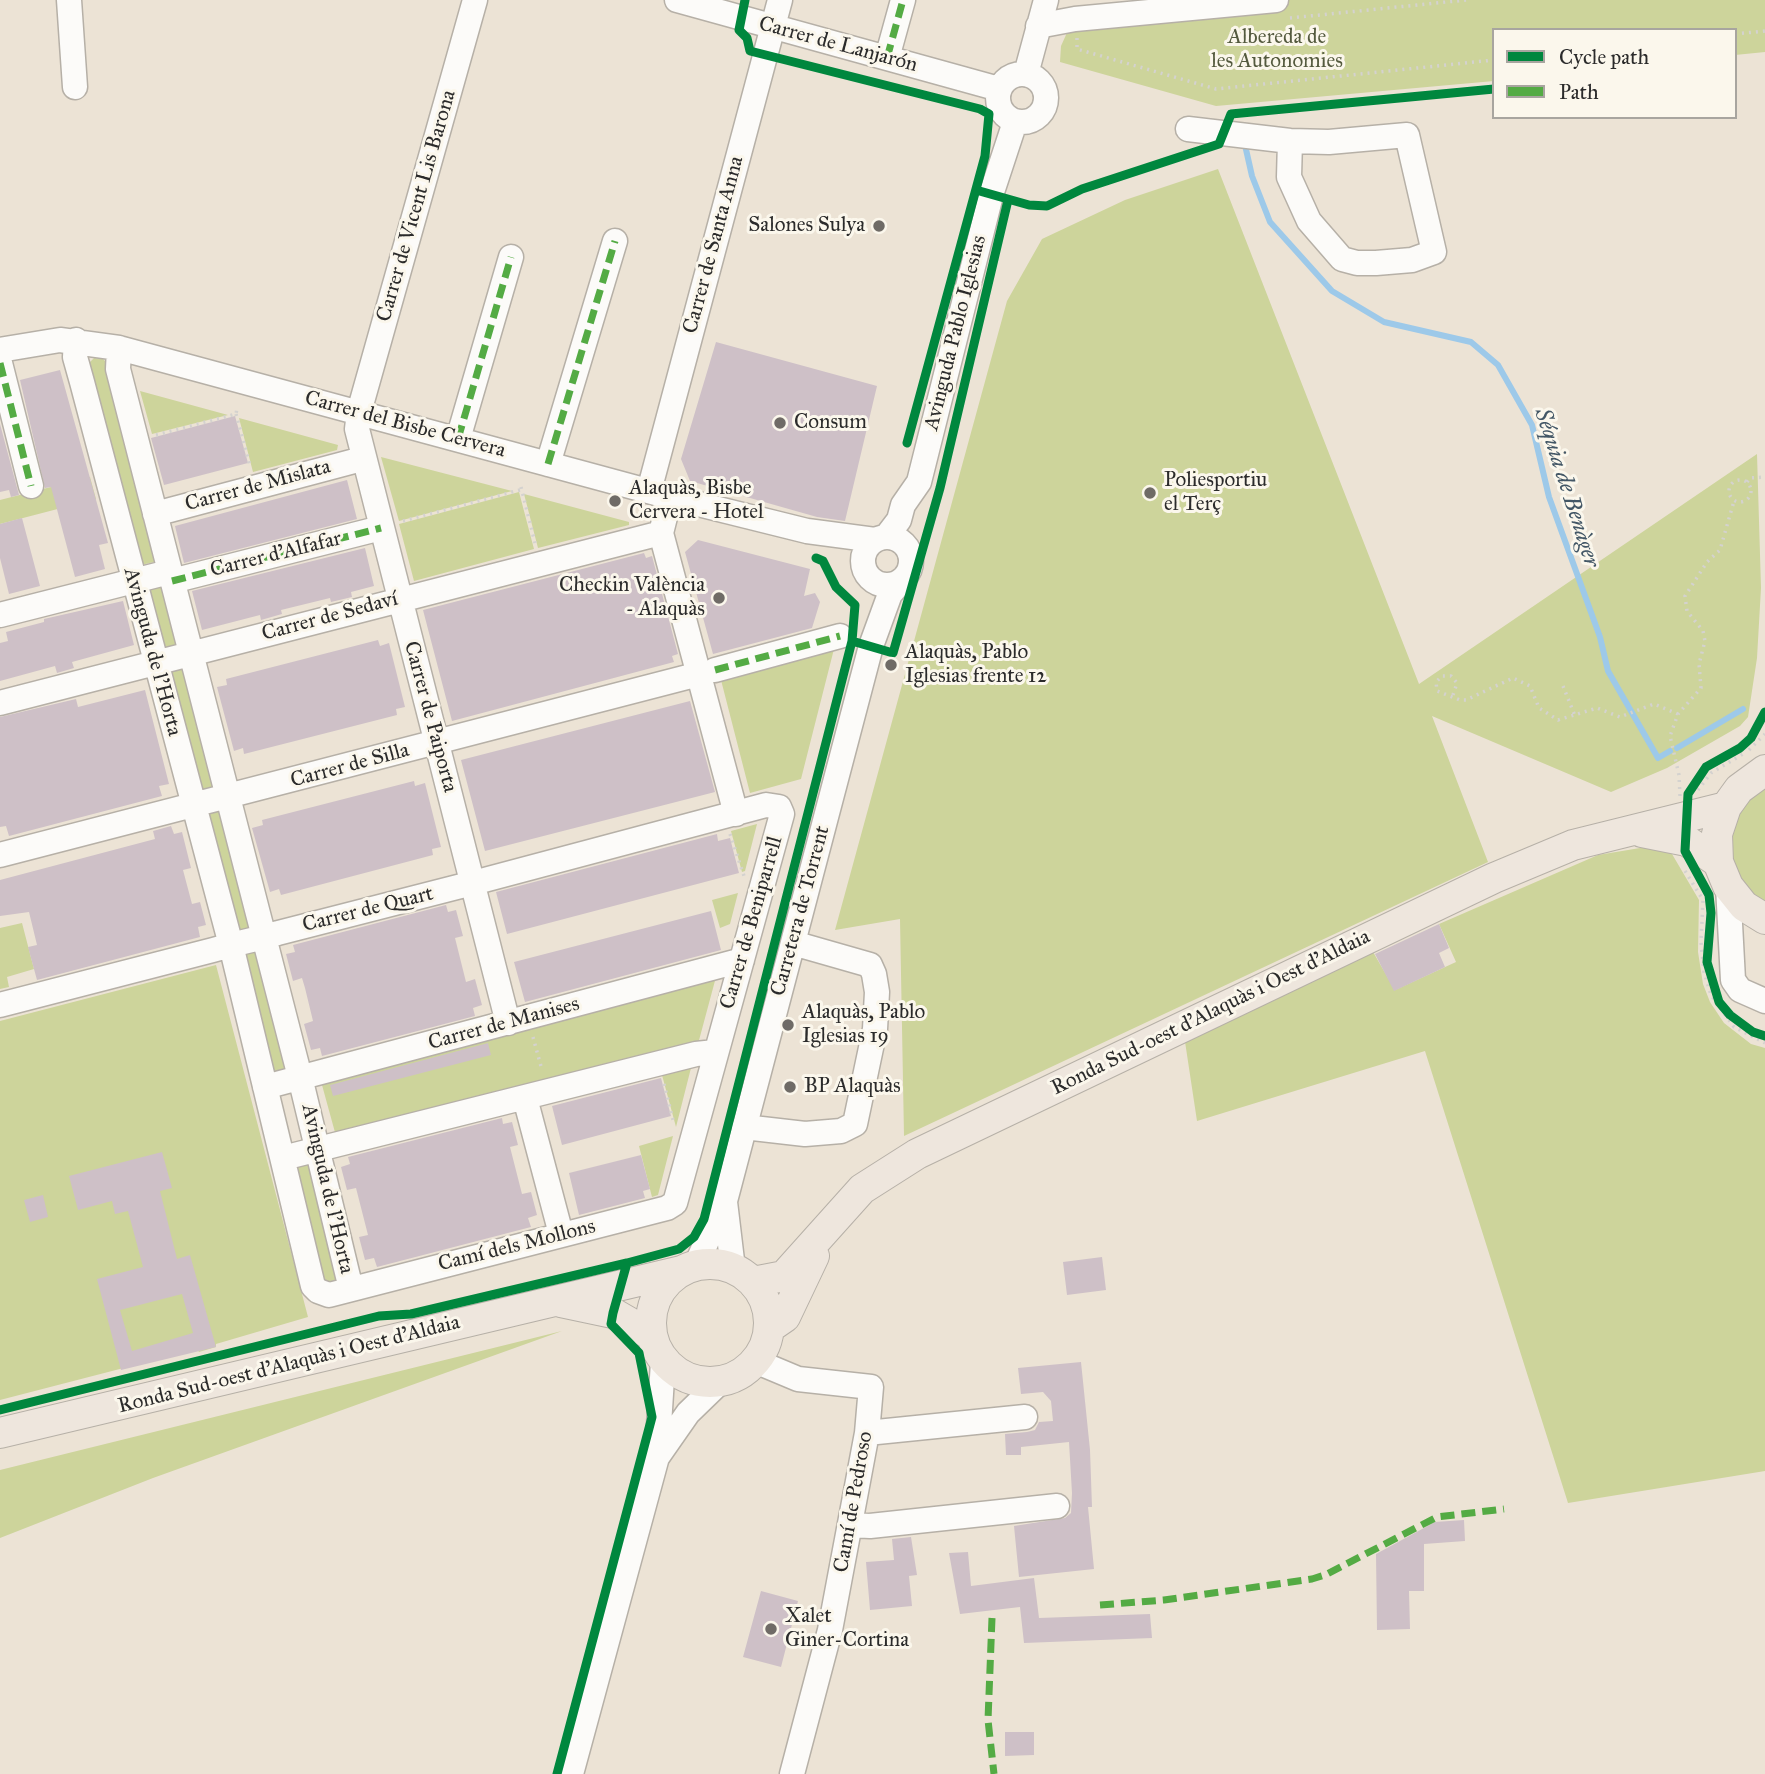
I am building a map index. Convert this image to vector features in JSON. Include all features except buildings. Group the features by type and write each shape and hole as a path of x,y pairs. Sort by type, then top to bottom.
{"main road":[{"path":"1723,874 1717,834 1726,807 1739,789 1765,770"},
{"name":"Ronda Sud-oest d'Alaquàs i Oest d'Aldaia","path":"743,1275 784,1276 862,1189 917,1154 1494,878 1573,845 1683,815 1726,807"},
{"path":"1683,815 1744,906 1765,919"},
{"name":"Ronda Sud-oest d'Alaquàs i Oest d'Aldaia","path":"769,1328 785,1317 826,1232"},
{"path":"715,1264 743,1275 766,1303 769,1328 765,1345 755,1361 740,1375 720,1382 689,1380 663,1362 651,1335 655,1298 688,1268 715,1264"},
{"name":"Ronda Sud-oest d'Alaquàs i Oest d'Aldaia","path":"8,1434 688,1268"},
{"name":"Ronda Sud-oest d'Alaquàs i Oest d'Aldaia","path":"554,1300 613,1313 651,1335"}],"street":[{"path":"69,0 75,87"},
{"name":"Carrer de Vicent Lis Barona","path":"359,412 475,0"},
{"name":"Carrer de Lanjarón","path":"677,0 999,89"},
{"name":"Carrer de Santa Anna","path":"659,494 780,0"},
{"path":"887,58 903,0"},
{"path":"1026,74 1046,0"},
{"path":"1038,26 1075,19 1268,5"},
{"path":"1026,74 1041,83 1046,103 1040,115 1028,122 1015,122 1000,109 999,89 1010,77 1026,74"},
{"name":"Avinguda Pablo Iglesias","path":"875,545 899,520 903,505 919,482 991,195 1015,122"},
{"path":"1188,129 1290,141 1329,142 1407,135 1434,252 1412,260 1376,263 1357,263 1342,259 1309,221 1289,177 1290,141"},
{"path":"548,464 615,241"},
{"path":"458,439 511,257"},
{"name":"Carrer del Bisbe Cervera","path":"0,350 51,341 76,341 119,348 659,494 875,545"},
{"name":"Avinguda de l'Horta","path":"76,341 75,357 192,807 231,945 313,1286 324,1294 351,1289 300,1077 118,369 119,348"},
{"path":"0,363 31,486"},
{"name":"Carrer de Paiporta","path":"359,412 357,429 362,459 388,526 399,599 473,883 519,1025"},
{"name":"Carrer de Mislata","path":"155,514 362,459"},
{"path":"907,567 898,539 875,545 866,573 877,583 891,584 907,567 909,520 919,482"},
{"path":"659,494 661,533 681,571 707,672 732,821"},
{"name":"Carrer d'Alfafar","path":"0,615 134,582 170,577 388,526"},
{"name":"Carrer de Sedaví","path":"0,703 661,533"},
{"name":"Carretera de Torrent","path":"688,1268 725,1201 871,646 890,594 907,567"},
{"name":"Carretera de Torrent","path":"877,583 882,601 881,622"},
{"name":"Carrer de Silla","path":"0,855 228,798 840,636"},
{"name":"Carrer de Beniparrell","path":"678,1196 715,1052 782,814 779,807 774,805 732,821"},
{"name":"Carrer de Quart","path":"0,1005 473,883 732,821"},
{"path":"1723,874 1733,980 1740,990 1765,1001"},
{"path":"1730,953 1745,934 1765,919"},
{"path":"744,1127 805,1134 841,1131 855,1124 875,1029 877,992 874,974 870,965 793,943"},
{"name":"Carrer de Manises","path":"265,1087 519,1025 742,960"},
{"path":"283,1158 696,1054 715,1052"},
{"path":"525,1098 561,1234"},
{"name":"Camí dels Mollons","path":"351,1289 667,1208 678,1196"},
{"name":"Carretera de Torrent","path":"725,1201 743,1275"},
{"name":"Camí de Pedroso","path":"755,1361 798,1379 871,1387 867,1433 829,1634 792,1774"},
{"path":"571,1774 657,1457 663,1362"},
{"path":"657,1457 688,1413 720,1382"},
{"path":"867,1433 1025,1418"},
{"path":"850,1525 870,1526 1057,1506"}],"path":[{"path":"1268,5 1466,0"},
{"path":"1737,34 1765,31"},
{"path":"1090,37 1076,38 1077,50 1216,89 1492,60"},
{"path":"237,408 236,414 252,475"},
{"path":"147,437 236,414"},
{"path":"1747,482 1751,478 1765,477"},
{"path":"1741,480 1747,482 1751,488 1751,496 1742,502 1734,501 1730,495 1731,484 1741,480"},
{"path":"388,526 520,489 537,551"},
{"path":"1734,501 1720,550 1707,562 1685,596 1687,611 1703,631 1705,641 1699,664 1700,688 1678,714 1670,736 1683,815 1685,851 1709,895 1711,913 1706,947 1710,982 1719,1002 1730,1015 1753,1032 1765,1036"},
{"path":"1452,695 1457,687 1454,679 1447,675 1438,678 1436,687 1440,694 1466,700 1513,678 1530,685 1539,708 1558,720 1597,708 1620,717 1654,704 1678,714"},
{"path":"1563,687 1574,716"},
{"path":"1760,724 1740,748 1706,767 1683,815 1680,863 1703,900 1701,942 1711,995 1734,1027 1748,1037 1765,1043"},
{"path":"1683,815 1712,773 1746,752 1765,734"},
{"path":"732,821 741,875 748,877"},
{"path":"519,1025 542,1071"},
{"path":"661,1072 675,1130"}],"green space":[{"name":"Albereda de les Autonomies","path":"1276,0 1765,0 1765,52 1737,55 1737,28 1492,28 1492,81 1216,106 1060,62 1061,46 1070,26"},
{"name":"Poliesportiu el Terç","path":"1218,169 1419,684 1757,454 1761,588 1757,658 1748,717 1740,726 1667,768 1611,792 1432,716 1488,862 904,1136 900,919 835,930 1007,301 1042,239 1125,200"},
{"path":"94,358 103,359 109,365 157,558 154,562 141,565 88,364"},
{"path":"140,391 228,415 152,434"},
{"path":"239,418 338,445 337,450 253,472"},
{"path":"381,457 512,491 399,521"},
{"path":"90,477 96,499 0,524 0,500"},
{"path":"519,492 534,549 414,581 399,524"},
{"path":"524,494 629,522 629,525 538,548"},
{"path":"161,582 179,645 164,649 145,587"},
{"path":"834,649 801,779 750,793 721,680"},
{"path":"182,667 217,782 213,788 200,791 167,670"},
{"path":"1765,785 1765,908 1751,899 1729,858 1729,835 1736,813 1751,794"},
{"path":"219,808 250,929 236,933 203,814"},
{"path":"757,824 745,871 742,872 731,831"},
{"path":"1640,848 1661,848 1672,854 1699,900 1698,952 1703,984 1710,1002 1724,1023 1751,1044 1765,1048 1765,1471 1568,1503 1425,1051 1197,1121 1184,1035 1369,945 1395,990 1456,962 1439,924 1598,855"},
{"path":"738,893 730,924 720,928 712,900"},
{"path":"22,923 34,969 7,977 9,987 0,989 0,928"},
{"path":"257,950 288,1070 273,1074 239,956"},
{"path":"216,965 308,1317 216,1344 216,1347 199,1352 197,1349 0,1400 0,1021"},
{"path":"716,977 698,1044 336,1136 322,1085"},
{"path":"691,1068 676,1127 662,1075"},
{"path":"673,1136 658,1195 652,1197 639,1146"},
{"path":"312,1161 345,1278 324,1285 296,1165"},
{"path":"562,1331 153,1478 0,1538 0,1470"}],"waterway":[{"name":"Séquia de Benàger","path":"1245,145 1252,176 1270,222 1332,291 1384,322 1471,342 1498,365 1532,425 1549,497 1600,637 1608,671 1658,758 1670,751"},
{"path":"1677,748 1743,709"}],"marked path":[{"path":"887,58 903,0"},
{"path":"548,464 615,241"},
{"path":"458,439 511,257"},
{"path":"0,363 31,486"},
{"path":"172,581 381,528"},
{"path":"715,670 840,636"},
{"path":"1100,1605 1164,1600 1312,1579 1325,1575 1437,1517 1504,1509"},
{"path":"992,1618 988,1720 994,1774"}],"cycle path":[{"path":"745,0 739,30 747,38 750,51 980,109 989,114 985,156 907,443"},
{"path":"976,190 1029,205 1047,206 1082,189 1219,144 1231,114 1492,89"},
{"path":"852,641 893,653 940,488 1008,200"},
{"path":"557,1774 652,1417 639,1353 611,1324 613,1313 627,1263 679,1249 694,1237 704,1219 852,641 855,605 836,587 823,561 816,558"},
{"path":"1765,712 1751,738 1740,748 1706,767 1688,794 1685,851 1709,895 1711,913 1707,962 1719,1002 1730,1015 1753,1032 1765,1036"},
{"path":"0,1410 379,1316 411,1314 627,1263"}],"place":[{"name":"Salones Sulya","path":"879,226"},
{"name":"Consum","path":"780,423"},
{"name":"Poliesportiu el Terç","path":"1150,493"},
{"name":"Alaquàs, Bisbe Cervera - Hotel","path":"615,501"},
{"name":"Checkin València - Alaquàs","path":"719,598"},
{"name":"Alaquàs, Pablo Iglesias frente 12","path":"891,665"},
{"name":"Alaquàs, Pablo Iglesias 19","path":"788,1025"},
{"name":"BP Alaquàs","path":"790,1087"},
{"name":"Xalet Giner-Cortina","path":"771,1629"}]}
